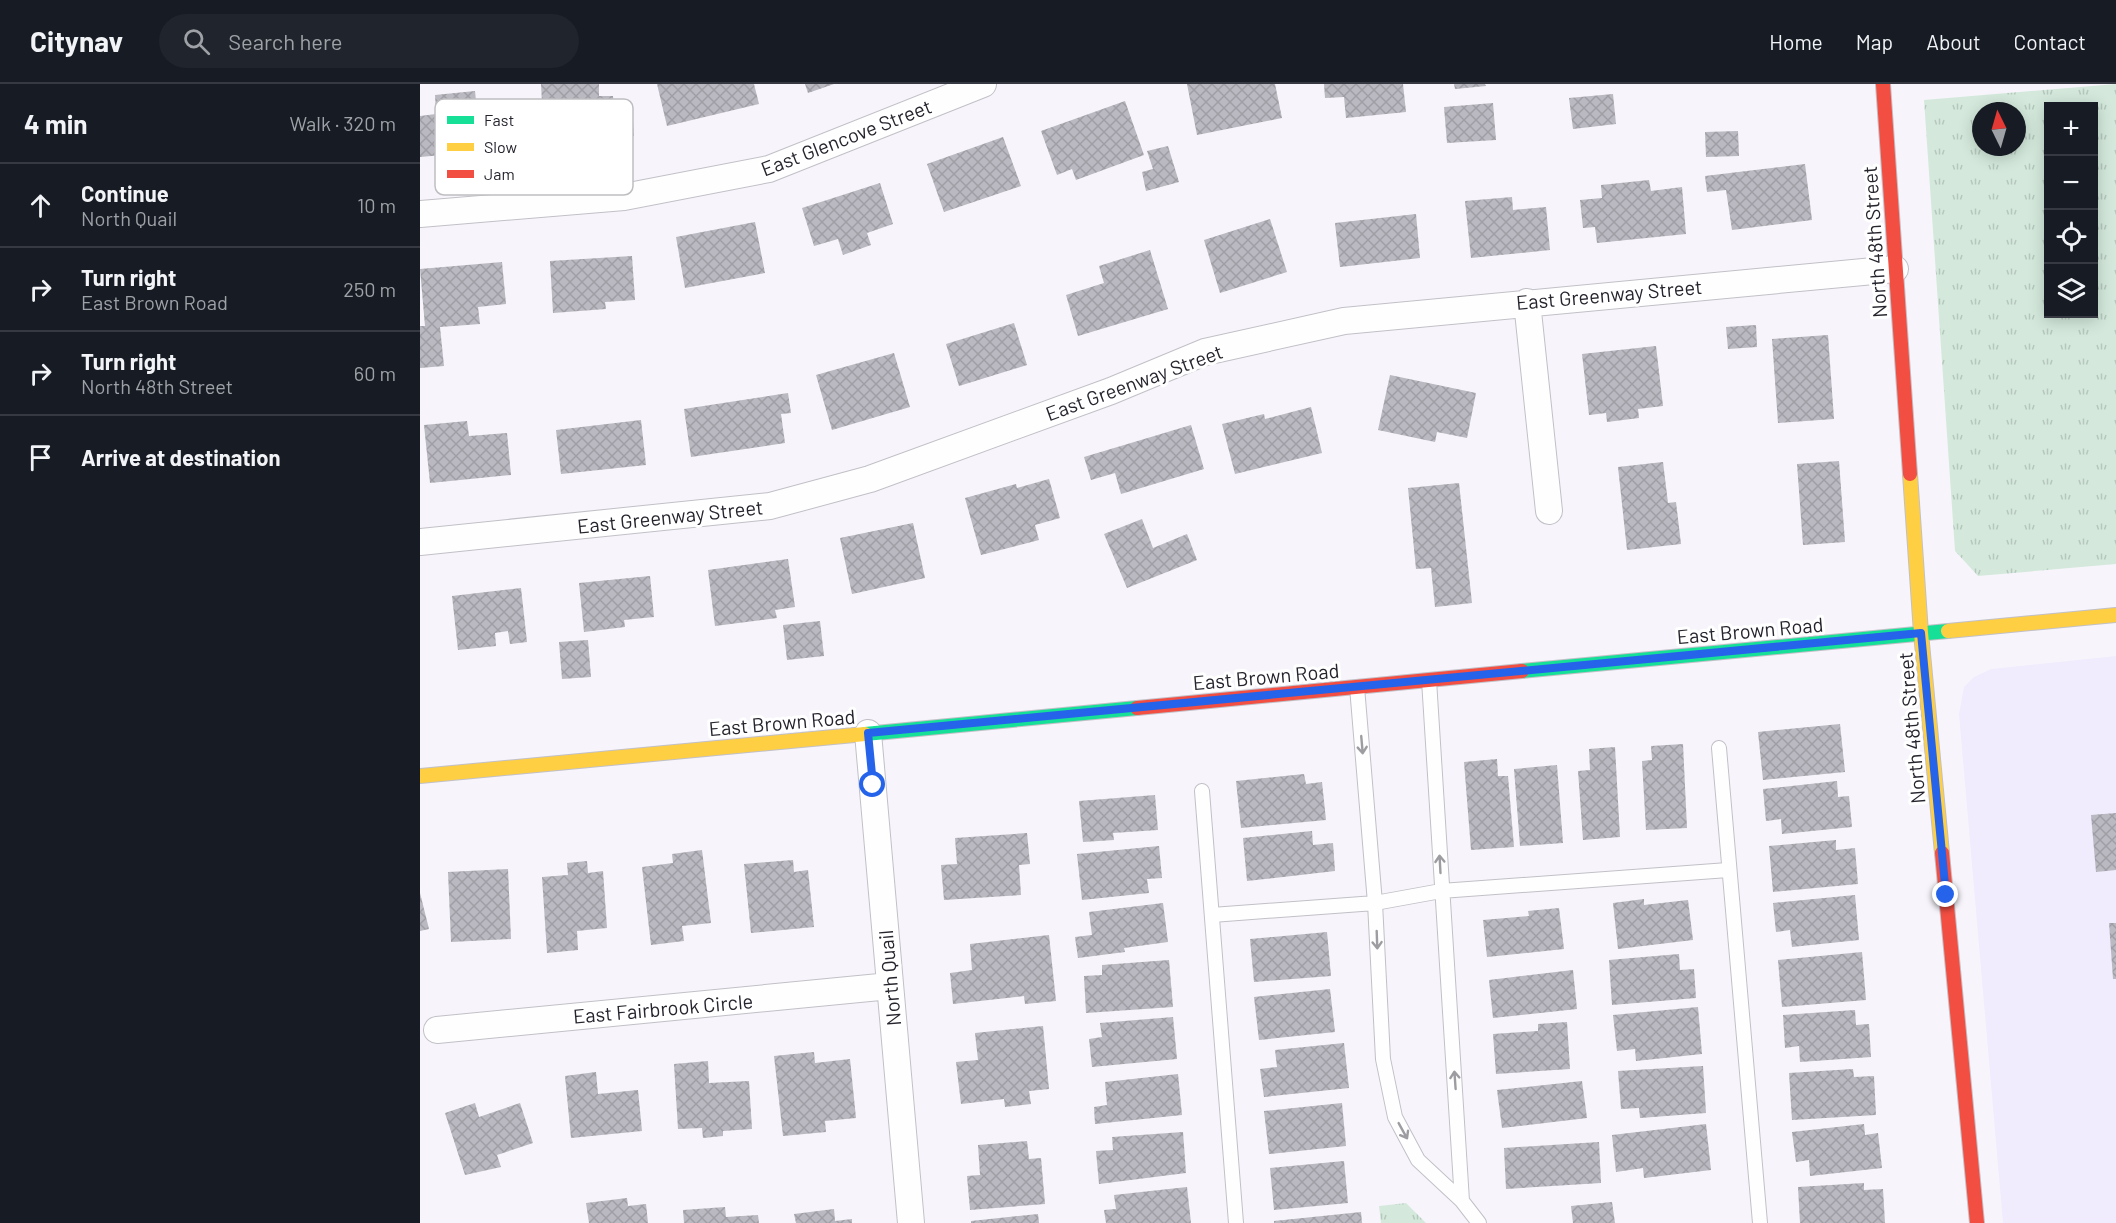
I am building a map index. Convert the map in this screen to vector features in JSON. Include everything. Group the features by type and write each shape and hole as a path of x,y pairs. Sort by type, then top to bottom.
{"main road":[{"name":"North 48th Street","path":"1883,84 1921,633 1977,1223"},
{"name":"East Brown Road","path":"420,776 2116,615"}],"street":[{"name":"East Glencove Street","path":"420,214 624,197 769,169 983,84"},
{"name":"East Greenway Street","path":"420,542 770,506 870,479 1111,391 1205,352 1344,321 1895,269"},
{"path":"1527,302 1549,511"},
{"name":"North Quail","path":"868,733 911,1223"},
{"name":"East Fairbrook Circle","path":"437,1030 890,986"}],"lane":[{"path":"1429,680 1462,1201"},
{"path":"1357,687 1375,903 1383,1059 1395,1117 1418,1160 1462,1201 1479,1223"},
{"path":"1719,748 1760,1223"},
{"path":"1202,791 1236,1223"},
{"path":"1212,915 1375,903 1442,891 1728,870"}],"shaded area":[{"path":"2116,656 2116,1223 2003,1223 1959,714 1964,687 1974,677 1991,669"}],"green space":[{"path":"2116,84 2116,564 1978,576 1955,551 1924,100"},
{"path":"1406,1203 1426,1223 1381,1223 1379,1206"}],"building":[{"path":"541,84 599,84 599,96 613,96 613,99 542,99"},
{"path":"657,84 754,84 759,104 667,126"},
{"path":"805,84 834,84 808,93"},
{"path":"1187,84 1275,84 1282,118 1197,135"},
{"path":"1324,84 1403,84 1406,112 1346,118 1344,97 1325,98"},
{"path":"1454,84 1485,84 1486,86 1455,89"},
{"path":"475,91 476,99 435,99 435,95"},
{"path":"1613,94 1616,124 1573,129 1569,98"},
{"path":"1125,101 1144,155 1076,180 1072,169 1057,175 1041,131"},
{"path":"1493,103 1496,140 1447,143 1444,107"},
{"path":"435,114 435,156 420,157 420,116"},
{"path":"1738,131 1739,156 1706,157 1705,132"},
{"path":"1003,137 1021,186 944,212 927,164"},
{"path":"1168,146 1179,182 1146,191 1142,172 1153,169 1147,151"},
{"path":"1805,164 1812,220 1732,230 1726,190 1707,192 1705,176"},
{"path":"1649,180 1651,191 1682,187 1686,234 1597,243 1595,227 1583,228 1580,200 1602,198 1601,185"},
{"path":"880,183 893,224 867,233 871,245 843,255 838,239 814,246 802,208"},
{"path":"1512,197 1513,210 1546,207 1550,250 1471,258 1465,201"},
{"path":"1416,214 1420,258 1340,267 1335,223"},
{"path":"1270,219 1287,272 1220,293 1204,240"},
{"path":"755,222 765,273 685,288 676,237"},
{"path":"1150,250 1168,309 1078,336 1066,295 1104,283 1099,266"},
{"path":"632,256 635,300 605,302 606,309 553,313 550,261"},
{"path":"502,262 506,304 478,307 480,324 440,327 444,366 420,368 420,326 425,326 420,269"},
{"path":"1014,323 1027,365 959,386 946,344"},
{"path":"1756,325 1757,347 1728,349 1726,327"},
{"path":"1828,335 1834,419 1778,423 1772,339"},
{"path":"1656,346 1663,406 1638,409 1639,418 1607,422 1606,413 1589,415 1582,354"},
{"path":"894,353 910,407 832,430 816,375"},
{"path":"1390,375 1476,393 1467,438 1437,432 1435,442 1378,430"},
{"path":"788,393 791,413 781,414 785,443 691,457 684,409"},
{"path":"1311,407 1322,453 1235,474 1222,424 1264,414 1265,419"},
{"path":"641,420 646,465 561,474 556,430"},
{"path":"467,421 469,436 507,433 511,475 430,483 424,425"},
{"path":"1191,425 1204,469 1121,494 1115,473 1091,480 1084,457"},
{"path":"1839,461 1845,542 1803,545 1797,464"},
{"path":"1663,462 1668,503 1676,502 1681,544 1627,550 1618,467"},
{"path":"1049,479 1060,518 1035,525 1039,540 981,555 965,498 1016,484 1017,488"},
{"path":"1459,483 1472,603 1435,607 1431,568 1416,569 1408,488"},
{"path":"1142,519 1153,548 1187,534 1197,560 1127,588 1104,534"},
{"path":"913,523 925,578 852,594 840,538"},
{"path":"788,559 795,607 775,610 777,618 715,626 708,570"},
{"path":"650,576 654,617 624,620 625,627 584,632 579,583"},
{"path":"521,588 527,642 510,644 508,631 495,633 496,646 458,650 452,596"},
{"path":"820,621 824,656 787,660 783,625"},
{"path":"588,640 591,677 562,679 559,642"},
{"path":"1840,724 1845,772 1763,780 1758,732"},
{"path":"1683,744 1687,828 1646,830 1642,761 1652,760 1651,746"},
{"path":"1615,747 1620,837 1583,840 1578,771 1590,770 1589,749"},
{"path":"1497,759 1498,776 1508,776 1514,847 1471,850 1464,762"},
{"path":"1557,765 1563,843 1520,846 1514,769"},
{"path":"1304,774 1306,784 1322,782 1326,820 1241,828 1236,781"},
{"path":"1837,781 1838,797 1849,796 1852,827 1782,834 1781,819 1766,821 1763,789"},
{"path":"1155,795 1158,830 1113,833 1114,840 1083,842 1079,801"},
{"path":"2116,813 2116,870 2096,872 2091,815"},
{"path":"1312,831 1313,845 1333,843 1335,871 1247,881 1243,838"},
{"path":"1027,833 1030,864 1019,865 1021,895 944,900 941,865 957,864 955,838"},
{"path":"1836,840 1836,850 1855,848 1858,884 1773,892 1769,846"},
{"path":"1159,846 1162,878 1147,879 1149,893 1082,900 1077,854"},
{"path":"702,850 711,923 682,926 684,941 651,945 642,867 673,863 672,854"},
{"path":"793,860 794,872 808,870 814,927 751,933 744,864"},
{"path":"587,861 588,873 603,871 607,928 577,931 578,950 547,953 542,877 568,875 567,863"},
{"path":"508,869 511,939 451,942 448,872"},
{"path":"420,893 429,929 420,931"},
{"path":"1855,895 1859,940 1792,947 1790,930 1776,932 1773,903"},
{"path":"1644,899 1644,905 1688,900 1693,940 1618,949 1613,903"},
{"path":"1163,903 1168,942 1124,948 1125,952 1078,958 1075,937 1092,935 1089,912"},
{"path":"1559,908 1564,949 1487,957 1483,920 1529,916 1528,911"},
{"path":"2109,923 2116,923 2116,979 2113,979"},
{"path":"1327,932 1331,976 1254,982 1250,939"},
{"path":"1049,935 1056,1001 1025,1004 1024,996 953,1004 950,973 972,970 970,944"},
{"path":"1862,952 1866,1000 1782,1007 1778,960"},
{"path":"1679,954 1680,970 1694,969 1696,998 1612,1005 1609,960"},
{"path":"1169,960 1173,1007 1086,1013 1084,976 1102,975 1102,965"},
{"path":"1573,970 1577,1009 1493,1018 1489,980"},
{"path":"1330,989 1335,1032 1259,1040 1254,997"},
{"path":"1698,1007 1702,1054 1636,1061 1635,1049 1617,1051 1613,1015"},
{"path":"1855,1010 1856,1025 1869,1024 1871,1057 1800,1062 1799,1046 1785,1048 1783,1015"},
{"path":"1173,1017 1177,1059 1092,1067 1089,1039 1102,1037 1100,1023"},
{"path":"1567,1022 1570,1069 1496,1074 1493,1034 1538,1031 1538,1024"},
{"path":"1043,1026 1049,1089 1029,1091 1031,1104 1005,1107 1004,1099 961,1104 956,1062 978,1060 975,1033"},
{"path":"1344,1043 1349,1088 1264,1097 1260,1069 1277,1067 1275,1050"},
{"path":"814,1052 815,1063 850,1059 856,1118 825,1121 826,1132 783,1136 774,1056"},
{"path":"708,1061 709,1083 749,1081 752,1129 723,1131 723,1136 703,1138 702,1128 678,1129 674,1064"},
{"path":"1703,1066 1706,1113 1640,1118 1639,1108 1621,1109 1618,1071"},
{"path":"1853,1069 1854,1077 1874,1076 1876,1115 1792,1120 1789,1073"},
{"path":"596,1072 598,1094 638,1090 642,1131 571,1138 565,1076"},
{"path":"1178,1074 1182,1115 1095,1124 1094,1107 1107,1105 1105,1082"},
{"path":"1582,1081 1587,1118 1502,1128 1497,1090"},
{"path":"475,1103 479,1117 520,1103 533,1143 497,1155 501,1167 465,1175 445,1113"},
{"path":"1342,1103 1346,1146 1269,1154 1264,1111"},
{"path":"1706,1124 1711,1170 1644,1178 1643,1168 1616,1172 1612,1135"},
{"path":"1864,1124 1865,1135 1878,1133 1882,1168 1810,1176 1809,1160 1796,1162 1792,1132"},
{"path":"1183,1132 1186,1173 1099,1184 1096,1151 1113,1150 1112,1137"},
{"path":"1027,1141 1029,1159 1041,1158 1045,1204 970,1210 967,1176 980,1175 978,1145"},
{"path":"1599,1142 1601,1183 1506,1189 1504,1148"},
{"path":"1344,1161 1348,1203 1274,1210 1270,1168"},
{"path":"1864,1183 1864,1190 1883,1189 1885,1223 1800,1223 1798,1187"},
{"path":"1187,1187 1191,1223 1106,1223 1104,1210 1116,1209 1114,1195"},
{"path":"627,1198 628,1206 646,1204 648,1223 589,1223 586,1203"},
{"path":"1612,1202 1615,1223 1573,1223 1571,1206"},
{"path":"725,1207 726,1217 758,1215 759,1223 684,1223 683,1210"},
{"path":"834,1209 835,1221 852,1219 852,1223 796,1223 794,1214"},
{"path":"1361,1212 1362,1223 1274,1223 1274,1221"},
{"path":"1038,1214 1039,1223 971,1223 971,1221"}],"traffic: fast":[{"path":"1522,671 1948,631"},
{"path":"865,734 1137,708"}],"traffic: slow":[{"path":"1910,474 1921,633 1942,853"},
{"path":"1948,631 2116,615"},
{"path":"420,776 865,734"}],"traffic: jam":[{"path":"1883,84 1910,474"},
{"path":"1137,708 1522,671"},
{"path":"1942,853 1977,1223"}],"route":[{"path":"873,785 868,733 1921,633 1946,895"}]}
